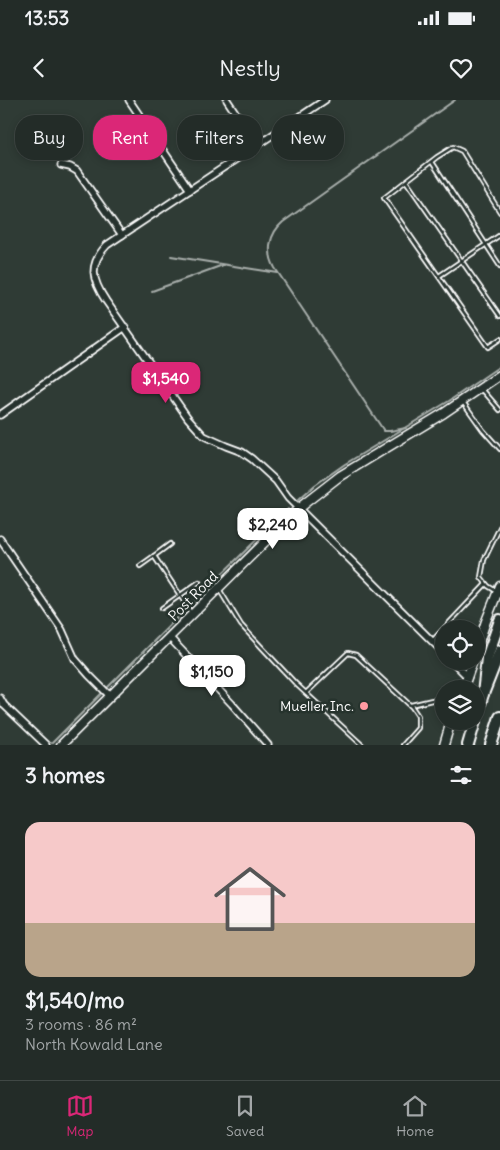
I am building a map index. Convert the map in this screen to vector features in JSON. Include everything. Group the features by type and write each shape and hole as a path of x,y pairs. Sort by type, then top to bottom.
{"highway":[{"path":"485,680 487,658 500,620"},
{"path":"485,689 500,651"},
{"path":"491,745 498,730 500,717"},
{"path":"468,745 472,730"}],"street":[{"path":"129,100 190,190"},
{"path":"227,100 237,115"},
{"path":"262,142 325,100"},
{"path":"235,160 107,245 97,258 95,281 124,327 188,418 204,436 242,452 269,473 288,498 435,644"},
{"path":"60,165 70,166 77,171 122,235"},
{"path":"0,415 124,327"},
{"name":"Post Road","path":"61,745 299,508 340,476 444,413 500,375"},
{"path":"0,539 62,630 75,659 110,696"},
{"path":"485,624 499,589"},
{"path":"169,637 268,745"},
{"path":"461,670 468,677"},
{"path":"467,680 470,670"},
{"path":"0,698 4,706 46,745"},
{"path":"444,745 448,730"}],"lane":[{"path":"500,212 462,151 453,147 384,198 488,347 500,339"},
{"path":"432,162 500,266"},
{"path":"406,181 500,316"},
{"path":"438,276 500,235"},
{"path":"481,388 500,410"},
{"path":"462,401 483,430 500,449"},
{"path":"499,589 486,584 481,577 484,560 500,527"},
{"path":"140,566 170,544"},
{"path":"154,556 192,615"},
{"path":"162,608 200,582"},
{"path":"432,641 486,584"},
{"path":"218,588 241,625 306,693 362,745"},
{"path":"306,693 348,653 356,655 411,705 418,716 418,728 403,745"},
{"path":"411,705 435,700"}],"waterway":[{"path":"406,428 384,431 275,268 270,256 270,244 275,232 283,222 455,100"},
{"path":"171,256 278,273"},
{"path":"152,291 223,265"},
{"path":"298,500 315,485 345,464 449,401 500,366"},
{"path":"191,604 288,509"},
{"path":"108,687 182,613"},
{"path":"52,743 101,694"}],"place":[{"name":"Mueller Inc.","path":"364,706"}]}
